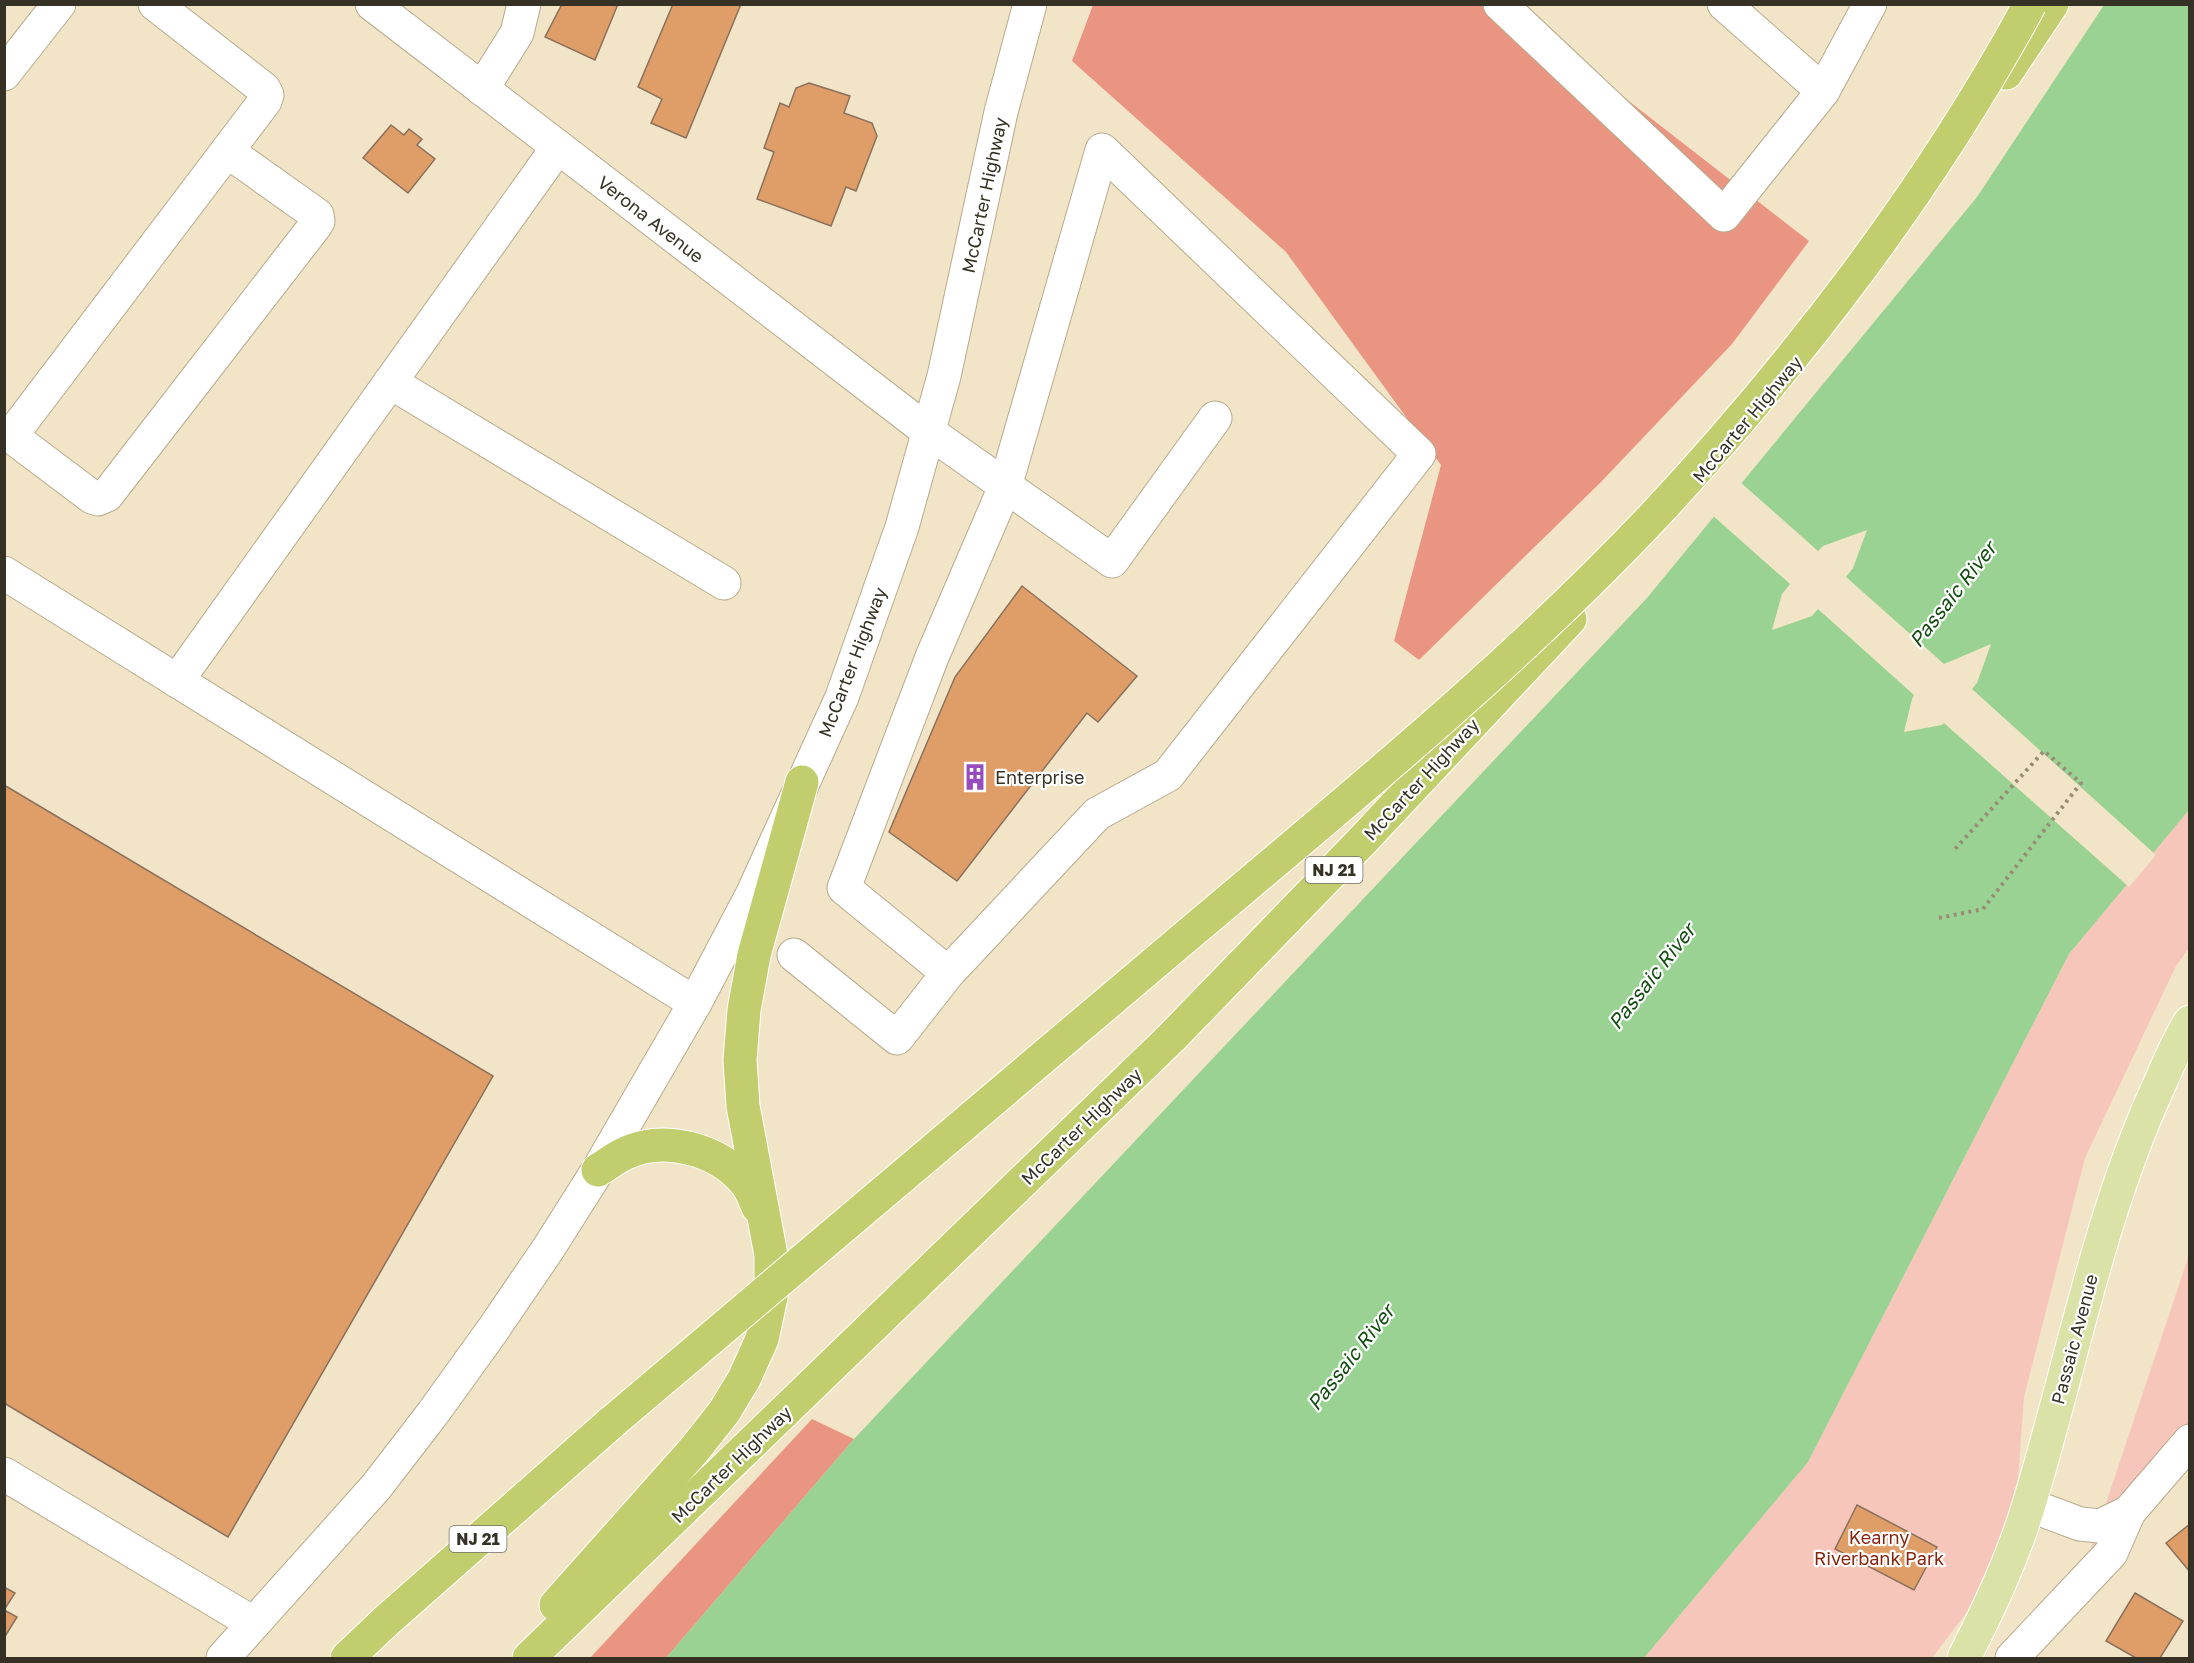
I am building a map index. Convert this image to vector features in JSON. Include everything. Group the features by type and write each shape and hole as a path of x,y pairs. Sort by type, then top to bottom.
{"highway":[{"name":"NJ 21","path":"347,1659 386,1621 612,1422 1350,797 1502,663 1575,595 1652,518 1722,440 1831,306 1914,192 1970,105 2030,4"},
{"name":"McCarter Highway","path":"529,1659 1171,1038 1278,930 1513,682 1724,447 1796,361 1917,202 2052,4"},
{"path":"509,1659 694,1450 723,1412 744,1379 762,1339 771,1298 771,1255 743,1106 740,1060 744,1010 754,955 802,782"},
{"path":"598,1170 626,1152 656,1145 690,1147 721,1161 746,1182 760,1211 771,1255"}],"main road":[{"name":"Passaic Avenue","path":"1964,1659 2000,1586 2029,1505 2106,1226 2142,1124 2181,1036 2190,1022"}],"street":[{"path":"4,74 59,4"},
{"path":"155,4 264,89 267,95 228,151 8,434 92,497 98,499 107,495 318,220 317,215 228,151"},
{"name":"Verona Avenue","path":"372,4 929,432 1005,488 1112,561 1215,418"},
{"path":"482,89 517,33 524,4"},
{"name":"McCarter Highway","path":"223,1659 376,1487 426,1422 548,1250 598,1170 695,1003 752,895 842,697 902,527 957,320 1001,112 1030,4"},
{"path":"1500,4 1724,215 1823,91 1870,4"},
{"path":"1724,4 1823,91"},
{"path":"177,681 558,147"},
{"path":"794,955 897,1038 948,973 1097,814 1168,775 1419,454 1102,150 1005,488 932,657 844,888 948,973"},
{"path":"390,382 724,583"},
{"path":"4,573 695,1003"},
{"path":"2012,1659 2110,1553 2129,1512 2190,1441"},
{"path":"4,1474 253,1623"},
{"path":"2029,1505 2080,1524 2100,1526 2129,1512"}],"path":[{"path":"1939,918 1983,909 2080,783 2044,751 1955,849"}],"green space":[{"name":"Kearny Riverbank Park","path":"2189,810 2189,948 2176,966 2085,1158 2024,1397 2018,1479 1992,1579 1932,1658 1644,1658 1808,1462 2069,954"},
{"path":"2189,1255 2189,1461 2071,1608"}],"shaded area":[{"path":"1093,5 1505,5 1809,241 1732,344 1601,482 1419,660 1394,641 1441,465 1286,252 1072,61"},
{"path":"812,1419 854,1439 666,1658 590,1658"}],"water":[{"name":"Passaic River","path":"2104,5 2189,5 2189,810 2069,954 1808,1462 1644,1658 666,1658 854,1439 1647,598 1977,197"}],"pier":[{"path":"1739,481 1818,551 1823,546 1867,530 1853,568 1846,577 1944,664 1991,644 1977,683 1972,689 2156,855 2129,887 1944,723 1904,732 1914,695 1818,609 1812,616 1772,630 1782,594 1790,584 1711,514"}],"building":[{"path":"562,4 618,4 595,60 545,37"},
{"path":"673,4 741,4 686,138 651,123 662,99 638,87"},
{"path":"809,83 850,96 844,113 872,123 877,136 856,191 846,187 831,226 757,199 774,152 764,148 780,103 789,107 796,88"},
{"path":"391,125 404,135 409,129 422,139 417,145 435,159 408,193 363,158"},
{"name":"Enterprise","path":"1022,586 1137,676 1098,722 1087,713 957,881 889,832 955,677"},
{"path":"4,785 493,1076 228,1537 4,1403"},
{"path":"1857,1505 1937,1547 1914,1590 1835,1549"},
{"path":"2190,1524 2190,1572 2166,1543"},
{"path":"4,1587 15,1593 4,1610"},
{"path":"2135,1593 2183,1621 2160,1658 2136,1658 2106,1641"},
{"path":"4,1610 17,1617 4,1638"}],"place":[{"name":"Enterprise","path":"975,777"}]}
